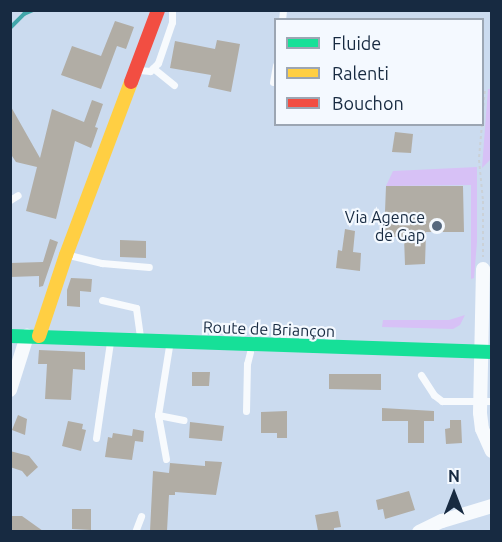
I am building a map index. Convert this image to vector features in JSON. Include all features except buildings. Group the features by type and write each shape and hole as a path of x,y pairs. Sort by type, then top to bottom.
{"main road":[{"path":"37,336 158,10"},
{"name":"Route de Briançon","path":"10,336 481,342"},
{"name":"Route de Briançon","path":"252,339 340,348 481,342"}],"street":[{"path":"486,278 481,342 486,402 482,429 492,451"},
{"path":"10,390 37,336"},
{"path":"419,531 442,521 492,506"}],"lane":[{"path":"136,70 150,71 158,63 172,22 172,10"},
{"path":"153,68 174,85"},
{"path":"273,82 274,76"},
{"path":"10,200 18,195"},
{"path":"66,255 102,263 149,267"},
{"path":"102,300 136,308 140,337"},
{"path":"96,438 111,337"},
{"path":"166,459 159,416 170,338"},
{"path":"246,411 247,364 252,339"},
{"path":"421,375 434,395 442,401 486,402"},
{"path":"159,416 184,420"},
{"path":"135,531 141,516"}],"path":[{"path":"484,104 485,89"},
{"path":"482,126 479,160 486,278"}],"shaded area":[{"path":"488,89 492,89 491,159 482,168"},
{"path":"477,167 477,242 474,278 471,279 471,185 386,186 393,171"},
{"path":"465,315 460,325 453,329 382,327 383,320 449,320"}],"waterway":[{"path":"10,28 24,14 33,10"}],"traffic: fast":[{"path":"10,336 492,352"}],"traffic: slow":[{"path":"39,336 66,255 131,82"}],"traffic: jam":[{"path":"131,82 158,10"}],"place":[{"name":"Via Agence de Gap","path":"437,226"}]}
